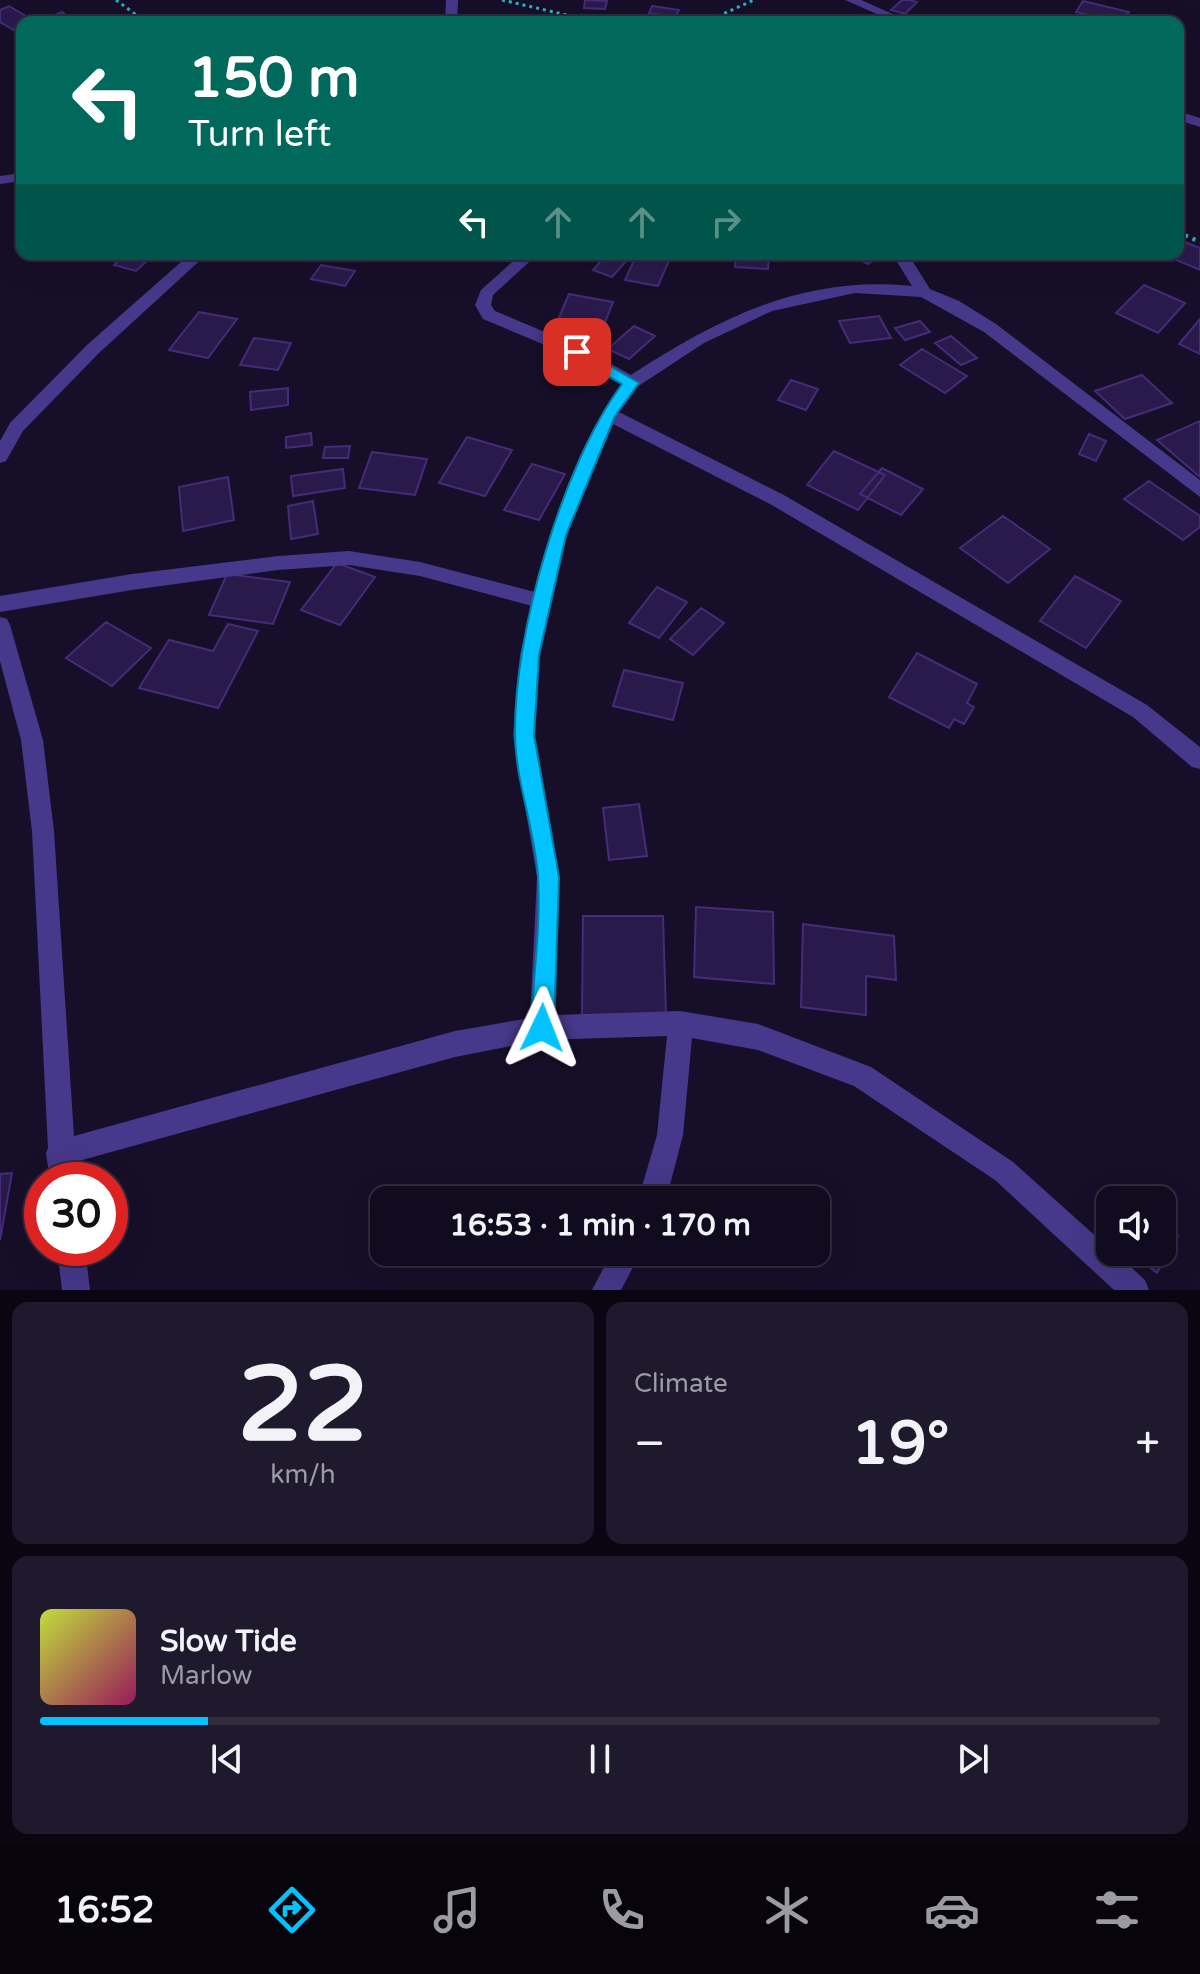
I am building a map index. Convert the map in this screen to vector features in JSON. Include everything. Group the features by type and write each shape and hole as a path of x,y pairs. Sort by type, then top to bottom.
{"street":[{"path":"851,0 890,16"},
{"path":"0,457 16,427 93,349 192,260"},
{"path":"523,260 486,293 483,305 489,315 577,352 631,383"},
{"path":"904,260 924,292"},
{"path":"542,1028 548,877 524,735 530,655 558,535 608,414 631,383 698,339 768,307 855,288 924,292 953,305 990,328 1200,490"},
{"path":"608,414 776,499 1140,711 1200,760"},
{"path":"0,604 132,582 278,563 349,558 420,569 544,602"},
{"path":"0,625 32,740 39,800 60,1162"},
{"path":"658,1186 665,1167 675,1108 680,1023"},
{"path":"59,1153 455,1044 542,1028 680,1023 758,1037 862,1076 1004,1171 1135,1290"},
{"path":"73,1266 76,1290"},
{"path":"606,1290 619,1266"}],"path":[{"path":"116,0 138,16"},
{"path":"502,0 571,16"},
{"path":"718,16 754,0"}],"building":[{"path":"585,0 607,1 605,9 584,8"},
{"path":"902,0 917,2 905,14 891,10"},
{"path":"1083,1 1129,12 1125,16 1094,16 1076,12"},
{"path":"9,6 26,16 16,16 14,30 0,22 0,10"},
{"path":"652,6 679,10 676,16 649,13"},
{"path":"1184,242 1200,248 1200,270 1177,260 1184,260"},
{"path":"119,260 148,260 136,271 114,265"},
{"path":"602,260 627,260 612,277 593,270"},
{"path":"634,260 669,260 658,286 625,280"},
{"path":"736,260 769,260 768,269 735,267"},
{"path":"321,265 355,271 345,286 311,279"},
{"path":"1144,285 1185,303 1158,333 1116,313"},
{"path":"569,294 613,302 597,342 552,334"},
{"path":"199,312 237,319 208,358 169,350"},
{"path":"879,316 891,338 850,343 839,321"},
{"path":"1200,319 1200,354 1179,344"},
{"path":"920,321 930,332 905,340 895,328"},
{"path":"634,326 655,336 629,359 608,349"},
{"path":"951,336 977,358 961,365 935,343"},
{"path":"254,338 291,343 278,370 240,365"},
{"path":"922,349 967,376 945,393 900,365"},
{"path":"1142,375 1172,403 1125,419 1095,391"},
{"path":"791,380 818,389 806,410 778,400"},
{"path":"288,388 288,405 251,410 250,392"},
{"path":"1200,421 1200,477 1157,440"},
{"path":"311,433 312,445 286,448 286,437"},
{"path":"1089,434 1106,441 1096,461 1079,454"},
{"path":"467,437 512,450 485,496 439,483"},
{"path":"350,446 348,458 323,458 325,447"},
{"path":"834,451 885,475 858,510 807,485"},
{"path":"372,452 427,459 415,495 359,488"},
{"path":"532,464 565,474 539,520 504,510"},
{"path":"882,468 923,489 901,515 860,494"},
{"path":"343,469 345,488 293,496 291,476"},
{"path":"228,477 234,520 183,531 179,487"},
{"path":"1149,481 1200,516 1200,527 1183,540 1124,499"},
{"path":"313,501 318,534 291,539 288,506"},
{"path":"1003,516 1050,549 1008,583 960,548"},
{"path":"337,563 375,577 340,625 301,610"},
{"path":"227,574 290,582 273,624 209,615"},
{"path":"1075,576 1121,601 1086,648 1040,621"},
{"path":"657,587 687,602 659,638 629,623"},
{"path":"701,608 724,623 693,655 670,639"},
{"path":"106,622 151,648 112,686 66,658"},
{"path":"228,624 258,631 218,708 139,688 169,640 213,651"},
{"path":"917,653 977,684 967,703 974,707 964,724 954,719 949,728 889,697"},
{"path":"624,670 683,683 673,720 613,706"},
{"path":"639,804 647,856 609,860 603,808"},
{"path":"696,907 773,912 774,984 694,977"},
{"path":"583,916 663,916 666,1015 582,1015"},
{"path":"803,924 894,936 896,980 866,976 866,1015 801,1007"},
{"path":"12,1173 0,1240 0,1174"},
{"path":"1149,1266 1161,1266 1157,1273"}],"route":[{"path":"542,1028 548,877 536,790 524,735 530,655 558,535 608,414 631,383 577,352"}]}
